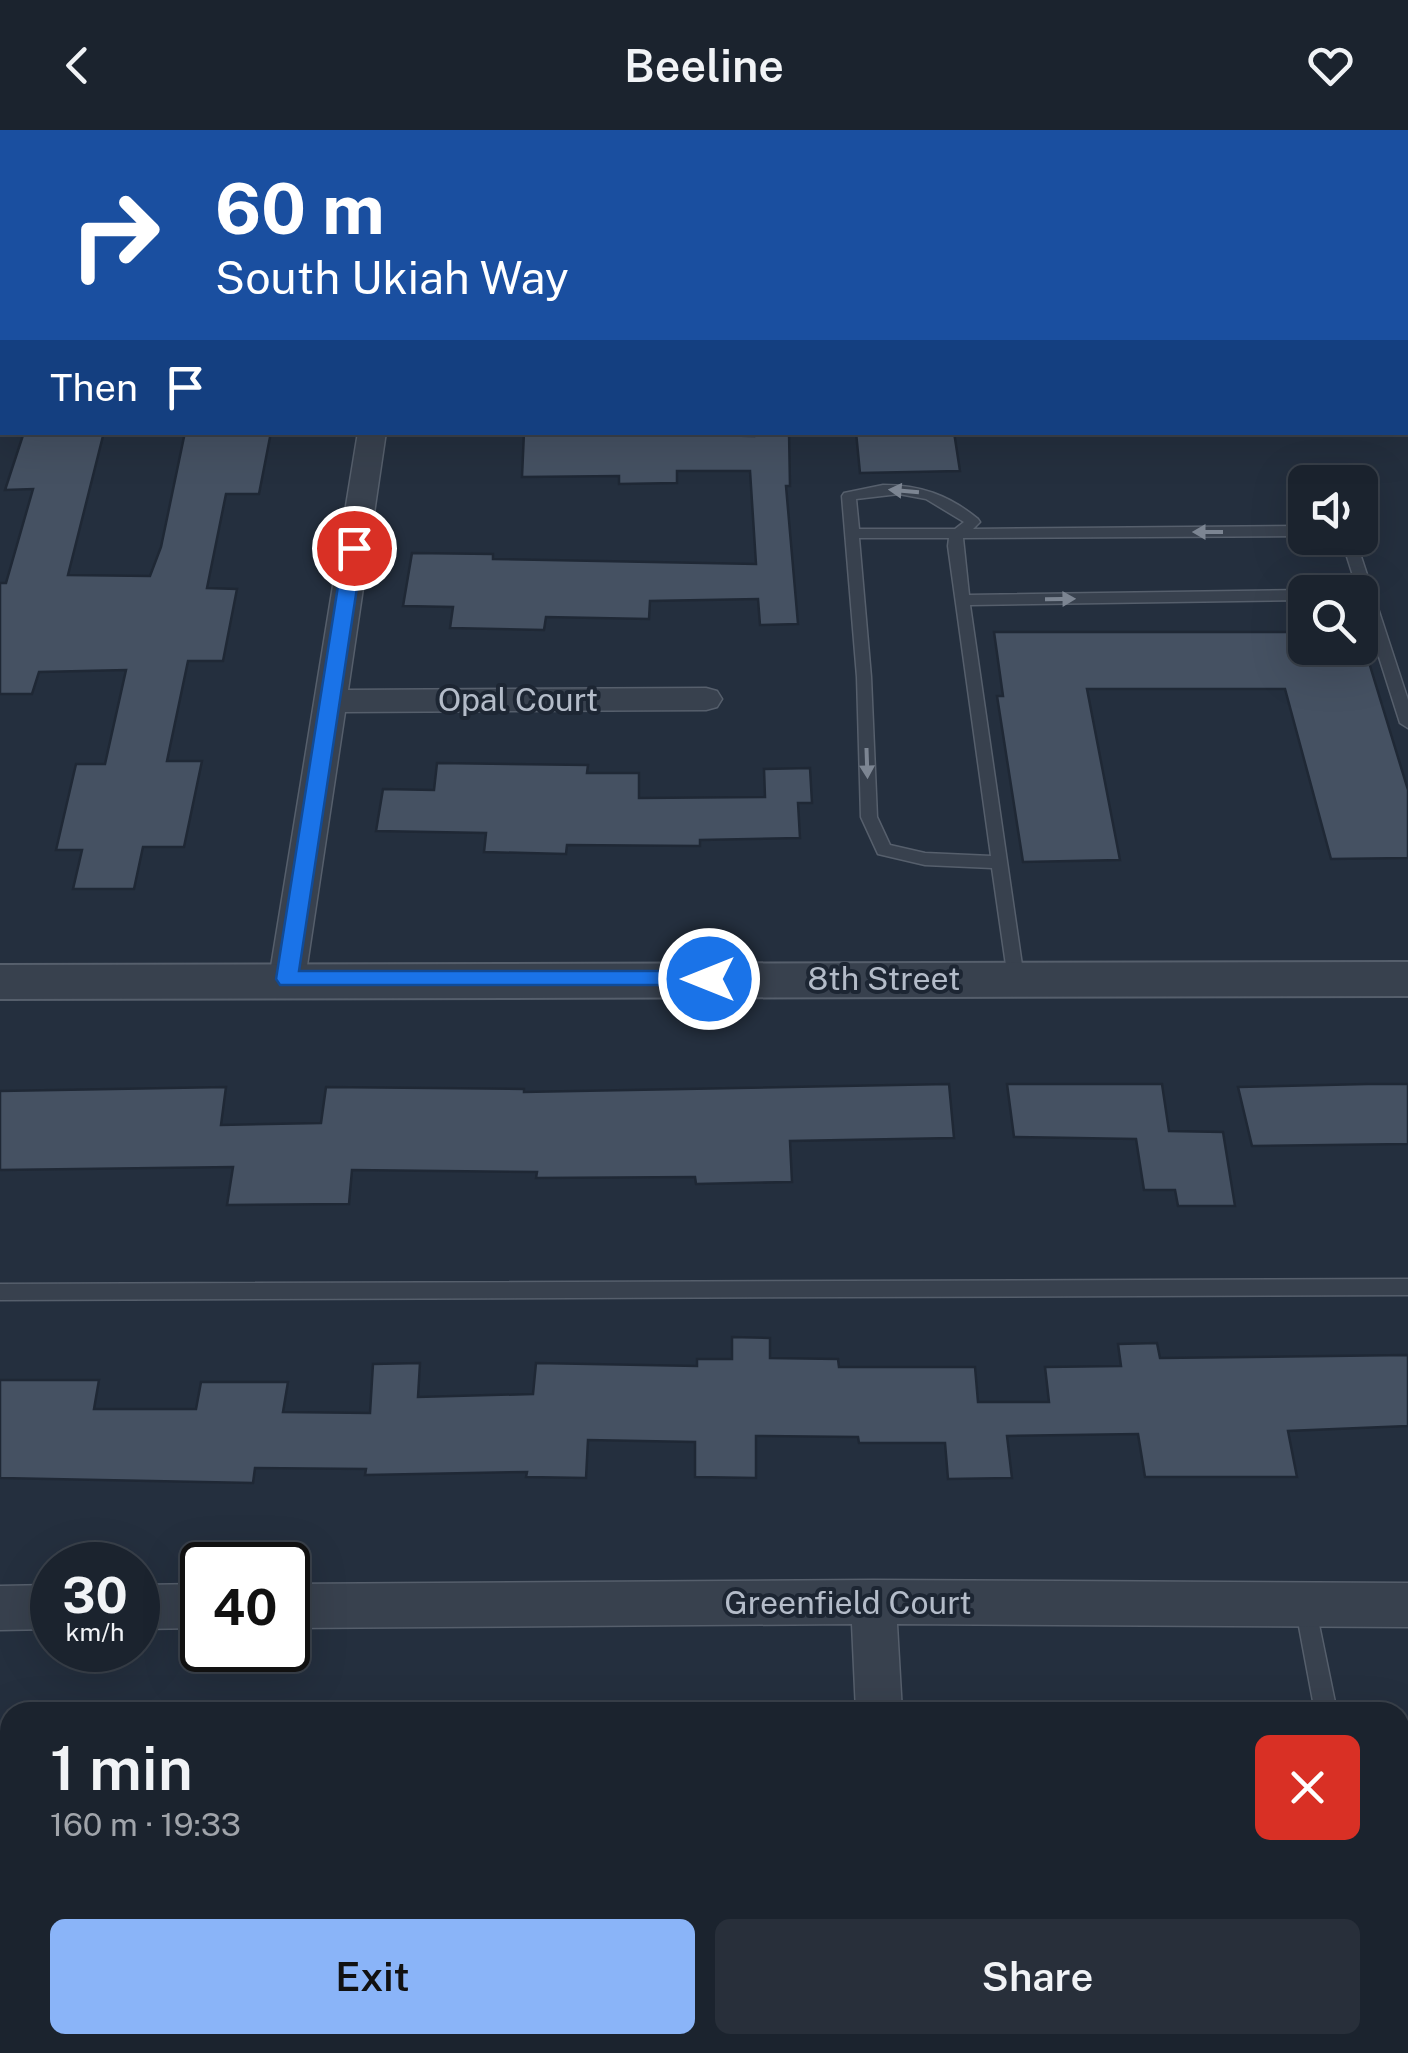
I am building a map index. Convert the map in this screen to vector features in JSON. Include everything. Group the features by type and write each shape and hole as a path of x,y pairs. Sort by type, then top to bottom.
{"street":[{"path":"287,979 372,435"},
{"name":"Opal Court","path":"330,701 706,699"},
{"name":"8th Street","path":"0,982 1408,979"},
{"path":"872,1602 878,1702"},
{"name":"Greenfield Court","path":"310,1606 872,1602 1408,1605"},
{"path":"0,1608 30,1607"}],"lane":[{"path":"1000,862 925,859 884,850 877,834 870,817 854,534 848,496 866,490 910,488 954,504 972,522 957,534 955,546 1000,862 1016,979"},
{"path":"854,534 1288,531"},
{"path":"963,600 1288,594"},
{"path":"1378,635 1408,723"},
{"path":"0,1292 1408,1286"},
{"path":"1305,1604 1324,1702"}],"building":[{"path":"23,435 103,435 68,575 150,576 161,547 184,435 270,435 259,494 226,494 207,588 237,589 223,661 188,661 167,761 202,761 184,847 143,847 134,889 73,889 82,850 56,850 76,764 105,764 126,670 39,672 32,694 0,694 0,583 6,583 33,489 5,490"},
{"path":"524,435 789,435 790,486 786,486 798,624 760,625 758,599 650,601 649,619 546,617 544,630 450,628 453,607 403,606 412,553 493,554 493,559 756,564 750,471 677,471 677,483 619,484 619,476 522,477"},
{"path":"856,435 954,435 960,471 860,473"},
{"path":"994,632 1288,632 1288,665 1370,665 1408,790 1408,858 1331,859 1285,689 1087,689 1120,860 1023,862 997,696 1003,696"},
{"path":"437,763 588,765 587,773 639,773 639,798 765,797 764,769 810,768 812,803 798,803 800,838 700,840 700,846 567,845 566,854 484,852 486,833 376,831 383,789 434,790"},
{"path":"949,1084 954,1138 790,1141 792,1182 696,1184 695,1177 536,1178 537,1172 352,1170 349,1204 227,1205 233,1167 0,1170 0,1091 226,1087 221,1125 321,1123 326,1087 524,1092"},
{"path":"1007,1084 1162,1084 1169,1131 1223,1132 1235,1206 1178,1206 1175,1190 1144,1190 1136,1139 1014,1137"},
{"path":"1408,1084 1408,1144 1252,1146 1238,1087"},
{"path":"732,1337 770,1338 770,1358 838,1359 839,1367 975,1367 978,1402 1049,1402 1045,1367 1121,1366 1118,1344 1157,1343 1160,1358 1408,1355 1408,1426 1288,1431 1297,1477 1145,1477 1138,1434 1007,1436 1012,1478 948,1479 945,1443 859,1443 858,1437 756,1436 756,1478 695,1477 695,1442 588,1440 586,1478 526,1477 527,1472 365,1475 366,1469 255,1468 253,1483 0,1478 0,1380 99,1380 94,1409 196,1409 201,1382 288,1382 283,1412 370,1413 373,1364 420,1363 418,1397 533,1394 536,1363 697,1366 697,1359 732,1359"}],"route":[{"path":"354,548 287,979 709,979"}]}
